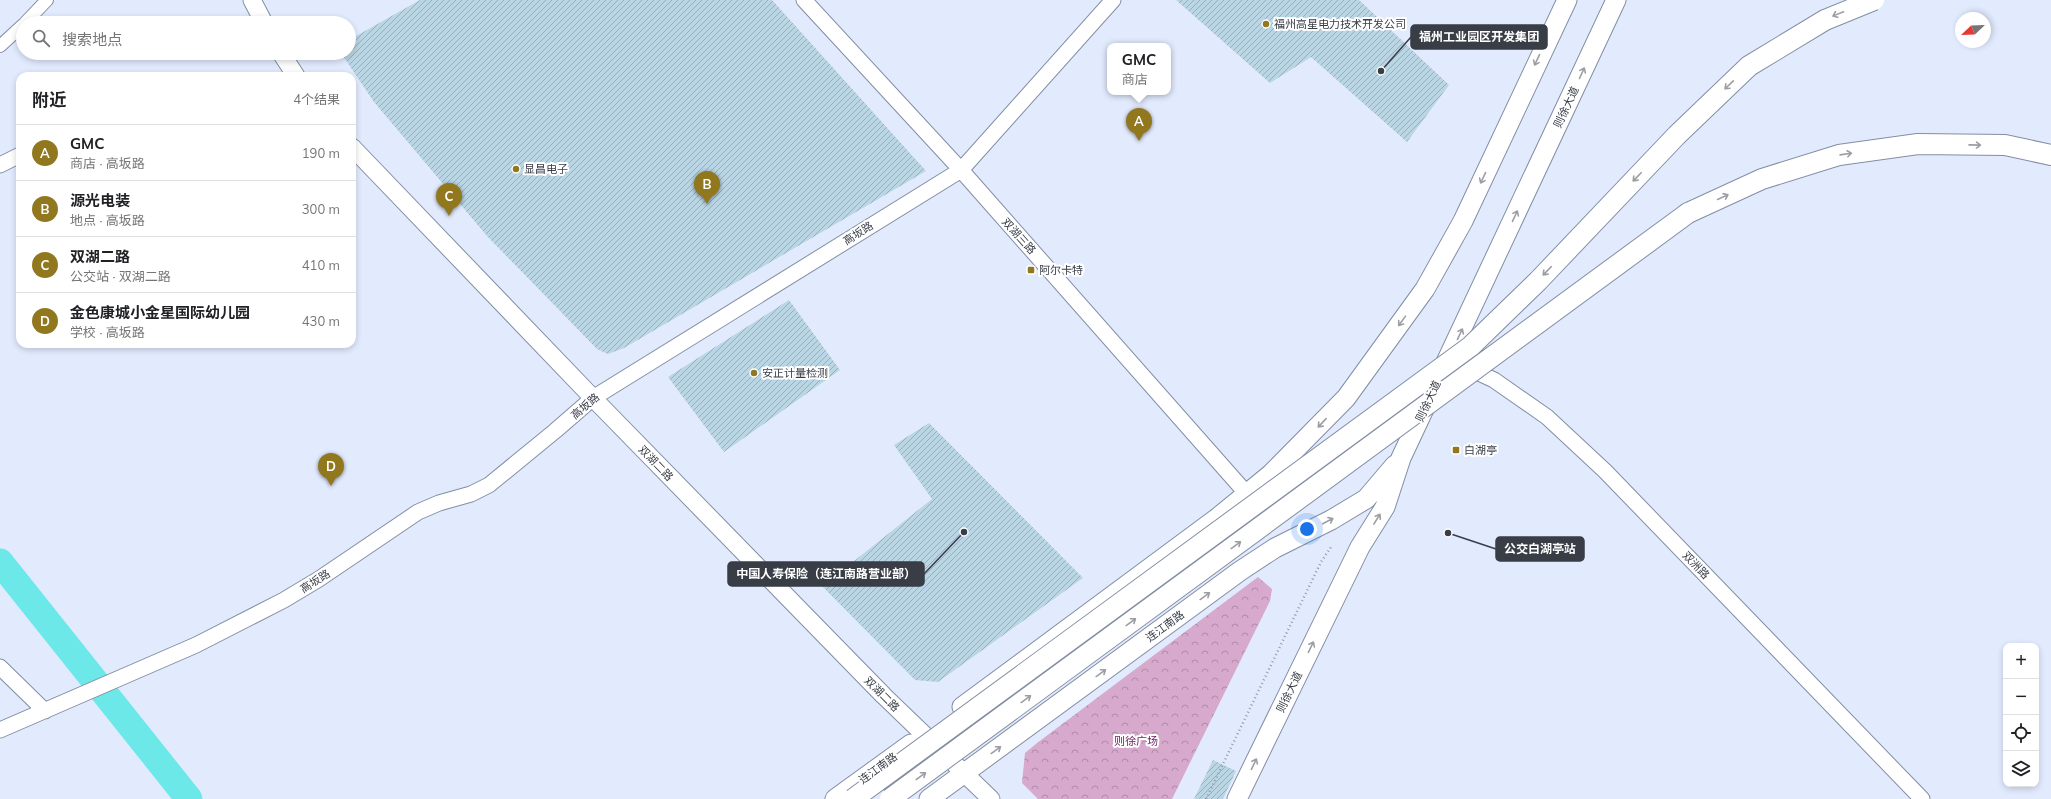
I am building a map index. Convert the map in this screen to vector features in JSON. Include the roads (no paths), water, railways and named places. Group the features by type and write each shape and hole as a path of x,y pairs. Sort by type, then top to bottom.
{"highway":[{"path":"852,799 1470,346 1538,281 1677,135 1749,66 1824,20 1874,0"},
{"path":"890,799 1688,213 1762,179 1839,155 1918,144 2005,145 2051,155"}],"main road":[{"path":"252,0 260,16"},
{"path":"1247,494 1296,450 1346,398 1425,289 1463,221 1567,0"},
{"name":"则徐大道","path":"1237,799 1360,547 1385,507 1401,458 1616,0"},
{"path":"286,60 293,72"},
{"name":"双湖二路","path":"356,151 593,398 889,701 991,799"},
{"name":"连江南路","path":"929,799 1240,571 1275,548 1331,520 1366,499 1401,458"},
{"name":"连江南路","path":"835,799 1216,519 1247,494"}],"street":[{"path":"32,16 47,0"},
{"name":"双湖三路","path":"804,0 961,170 1247,494"},
{"name":"高坂路","path":"0,730 123,678 214,637 284,600 319,579 418,512 439,503 471,494 489,484 555,431 593,398 961,170 1113,0"},
{"path":"0,46 16,31"},
{"path":"0,165 16,157"},
{"name":"双洲路","path":"1448,359 1494,380 1547,417 1605,471 1922,799"},
{"path":"0,667 45,711"}],"waterway":[{"path":"0,562 189,799"}],"place":[{"name":"福州高星电力技术开发公司","path":"1266,24"},
{"name":"福州工业园区开发集团","path":"1381,71"},
{"name":"GMC","path":"1139,141"},
{"name":"显昌电子","path":"516,169"},
{"name":"源光电装","path":"707,204"},
{"name":"双湖二路","path":"449,216"},
{"name":"阿尔卡特","path":"1031,270"},
{"name":"安正计量检测","path":"754,373"},
{"name":"白湖亭","path":"1456,450"},
{"name":"金色康城小金星国际幼儿园","path":"331,486"},
{"name":"中国人寿保险（连江南路营业部）","path":"964,532"},
{"name":"公交白湖亭站","path":"1448,533"}],"park label":[{"name":"则徐广场","path":"1136,741"}]}
